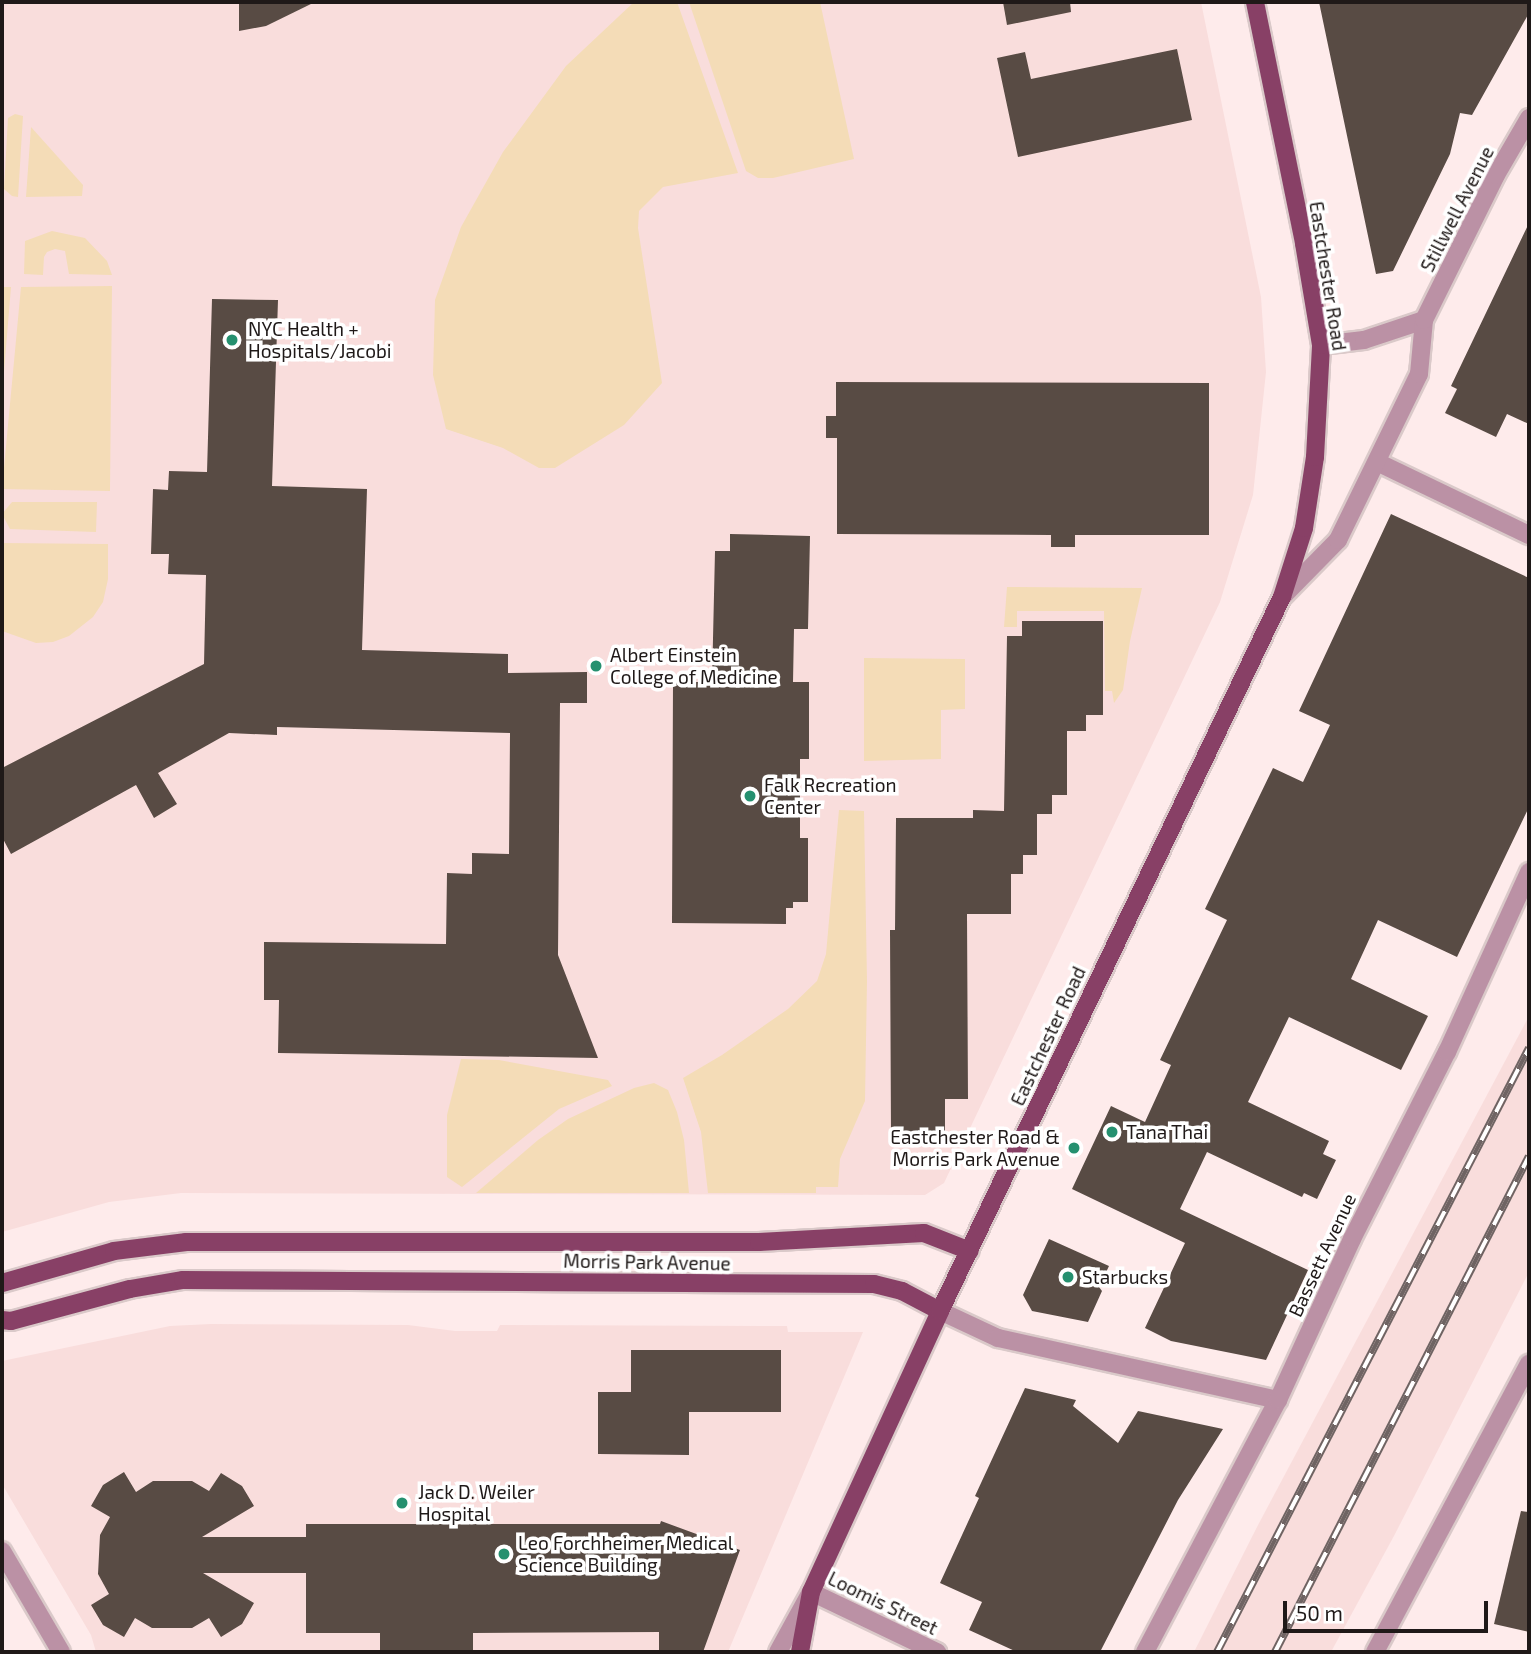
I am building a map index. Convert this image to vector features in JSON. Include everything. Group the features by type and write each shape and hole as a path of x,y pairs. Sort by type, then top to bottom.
{"main road":[{"name":"Eastchester Road","path":"800,1652 811,1592 940,1311 1282,597 1304,528 1314,469 1321,345 1304,243 1255,2"},
{"name":"Morris Park Avenue","path":"2,1283 114,1251 186,1242 746,1242 924,1233 970,1251"},
{"name":"Morris Park Avenue","path":"2,1320 11,1321 130,1289 183,1280 874,1284 902,1291 940,1311"}],"street":[{"name":"Stillwell Avenue","path":"1377,463 1419,374 1424,320 1496,175 1529,118"},
{"path":"1321,345 1364,340 1424,320"},
{"path":"1377,463 1529,535"},
{"name":"Eastchester Road","path":"1282,597 1338,540 1377,463"},
{"name":"Bassett Avenue","path":"1144,1652 1278,1400 1352,1239 1447,1052 1529,872"},
{"name":"Morris Park Avenue","path":"940,1311 998,1338 1278,1400"},
{"path":"1375,1652 1529,1363"},
{"path":"2,1551 61,1652"},
{"path":"778,1652 811,1592"},
{"name":"Loomis Street","path":"811,1592 937,1652"}],"shaded area":[{"name":"Albert Einstein College of Medicine","path":"2,2 1201,2 1261,297 1266,372 1253,495 1220,602 944,1183 925,1195 181,1193 109,1202 2,1232"},
{"path":"634,2 677,2 738,173 663,187 639,211 638,228 662,383 624,425 555,468 539,468 503,448 446,429 433,375 435,300 461,227 503,152 566,66"},
{"path":"689,2 820,2 854,159 773,178 758,178 746,171"},
{"path":"15,114 23,116 18,197 12,196 4,189 8,118"},
{"path":"31,127 83,185 82,196 26,197"},
{"path":"52,231 85,238 107,261 112,275 69,274 65,251 55,249 47,252 44,257 43,275 24,274 25,241"},
{"path":"112,286 110,491 2,489 21,287"},
{"path":"2,287 11,287 2,396"},
{"path":"12,502 97,502 96,532 10,529 2,514"},
{"path":"2,543 108,544 108,579 103,602 93,617 69,636 53,642 36,643 2,631"},
{"path":"1007,587 1142,588 1123,690 1114,703 1112,691 1105,691 1104,611 1017,611 1017,627 1004,627"},
{"path":"864,658 965,659 965,709 941,710 941,759 864,761"},
{"path":"839,810 864,811 867,981 865,1101 840,1159 838,1187 816,1187 816,1193 708,1193 701,1132 683,1078 722,1055 788,1009 817,981 826,954"},
{"path":"1529,1016 1529,1272 1395,1534 1331,1652 1194,1652 1257,1527"},
{"path":"461,1059 499,1060 608,1080 612,1086 559,1109 462,1187 447,1177 447,1115"},
{"path":"654,1083 668,1090 677,1112 684,1140 689,1193 476,1193 538,1140 568,1119 634,1088"},
{"name":"Jack D. Weiler Hospital","path":"408,1325 455,1331 497,1331 500,1325 787,1326 788,1332 863,1332 728,1652 96,1652 91,1635 2,1484 2,1361 170,1326"}],"building":[{"path":"239,2 315,2 266,26 239,31"},
{"path":"1003,2 1070,2 1071,12 1007,25"},
{"path":"1319,2 1529,2 1529,13 1472,115 1460,113 1450,154 1393,271 1376,274"},
{"path":"1177,49 1192,120 1018,157 997,58 1025,52 1031,79"},
{"path":"1529,223 1529,424 1507,414 1496,437 1445,413 1457,389 1451,386"},
{"path":"212,299 278,300 272,486 367,489 362,650 508,654 508,673 587,672 587,703 560,703 558,955 598,1058 278,1053 279,1000 264,1000 264,942 446,944 447,873 472,874 472,853 509,854 510,733 277,727 277,735 229,733 158,773 177,804 154,818 136,785 11,854 2,837 2,768 204,664 206,575 168,574 169,554 151,554 153,489 168,490 169,471 207,472"},
{"path":"836,382 1209,383 1209,535 1075,535 1075,547 1051,547 1051,535 837,534 837,438 826,438 826,416 836,416"},
{"path":"1391,514 1529,578 1529,807 1457,957 1378,920 1351,979 1428,1016 1401,1070 1289,1017 1248,1102 1329,1141 1323,1154 1336,1160 1317,1199 1304,1193 1302,1197 1207,1152 1180,1209 1308,1270 1266,1360 1171,1341 1145,1328 1185,1243 1072,1189 1111,1106 1145,1122 1171,1065 1160,1060 1227,920 1205,909 1273,768 1303,782 1330,725 1299,711"},
{"path":"730,534 810,536 808,629 794,629 793,682 809,682 809,759 800,759 800,838 808,838 808,902 793,902 793,908 786,908 786,924 672,923 673,682 712,682 715,551 730,551"},
{"path":"1022,621 1103,621 1103,715 1086,715 1086,731 1067,731 1067,795 1052,795 1052,814 1037,814 1037,855 1023,855 1023,874 1011,874 1011,914 967,914 968,1099 945,1099 945,1134 891,1134 890,930 895,930 896,818 973,818 973,810 1004,811 1007,636 1022,636"},
{"name":"Starbucks","path":"1049,1239 1109,1266 1099,1287 1102,1291 1088,1322 1032,1311 1023,1295"},
{"path":"631,1350 781,1350 781,1412 689,1412 689,1455 598,1454 598,1392 631,1392"},
{"path":"1025,1388 1076,1400 1073,1406 1118,1443 1138,1411 1223,1429 1178,1500 1100,1652 1017,1652 969,1630 982,1602 940,1583 979,1498 975,1496"},
{"name":"Leo Forchheimer Medical Science Building","path":"124,1472 136,1492 153,1481 192,1481 209,1491 221,1473 242,1486 254,1506 202,1537 306,1537 306,1524 660,1524 661,1521 740,1550 703,1652 659,1652 659,1632 473,1633 473,1652 380,1652 380,1633 306,1633 306,1573 203,1573 254,1603 242,1624 221,1637 209,1618 192,1628 152,1628 135,1618 124,1637 103,1625 91,1605 109,1594 98,1574 100,1535 110,1517 91,1506 103,1485"},
{"path":"1521,1511 1529,1512 1529,1632 1494,1624"}],"railway":[{"path":"1217,1652 1529,1048"},
{"path":"1275,1652 1529,1156"}],"place":[{"name":"NYC Health + Hospitals/Jacobi","path":"232,340"},
{"name":"Albert Einstein College of Medicine","path":"596,666"},
{"name":"Falk Recreation Center","path":"750,796"},
{"name":"Tana Thai","path":"1112,1132"},
{"name":"Eastchester Road & Morris Park Avenue","path":"1074,1148"},
{"name":"Starbucks","path":"1068,1277"},
{"name":"Jack D. Weiler Hospital","path":"402,1503"},
{"name":"Leo Forchheimer Medical Science Building","path":"504,1554"}]}
